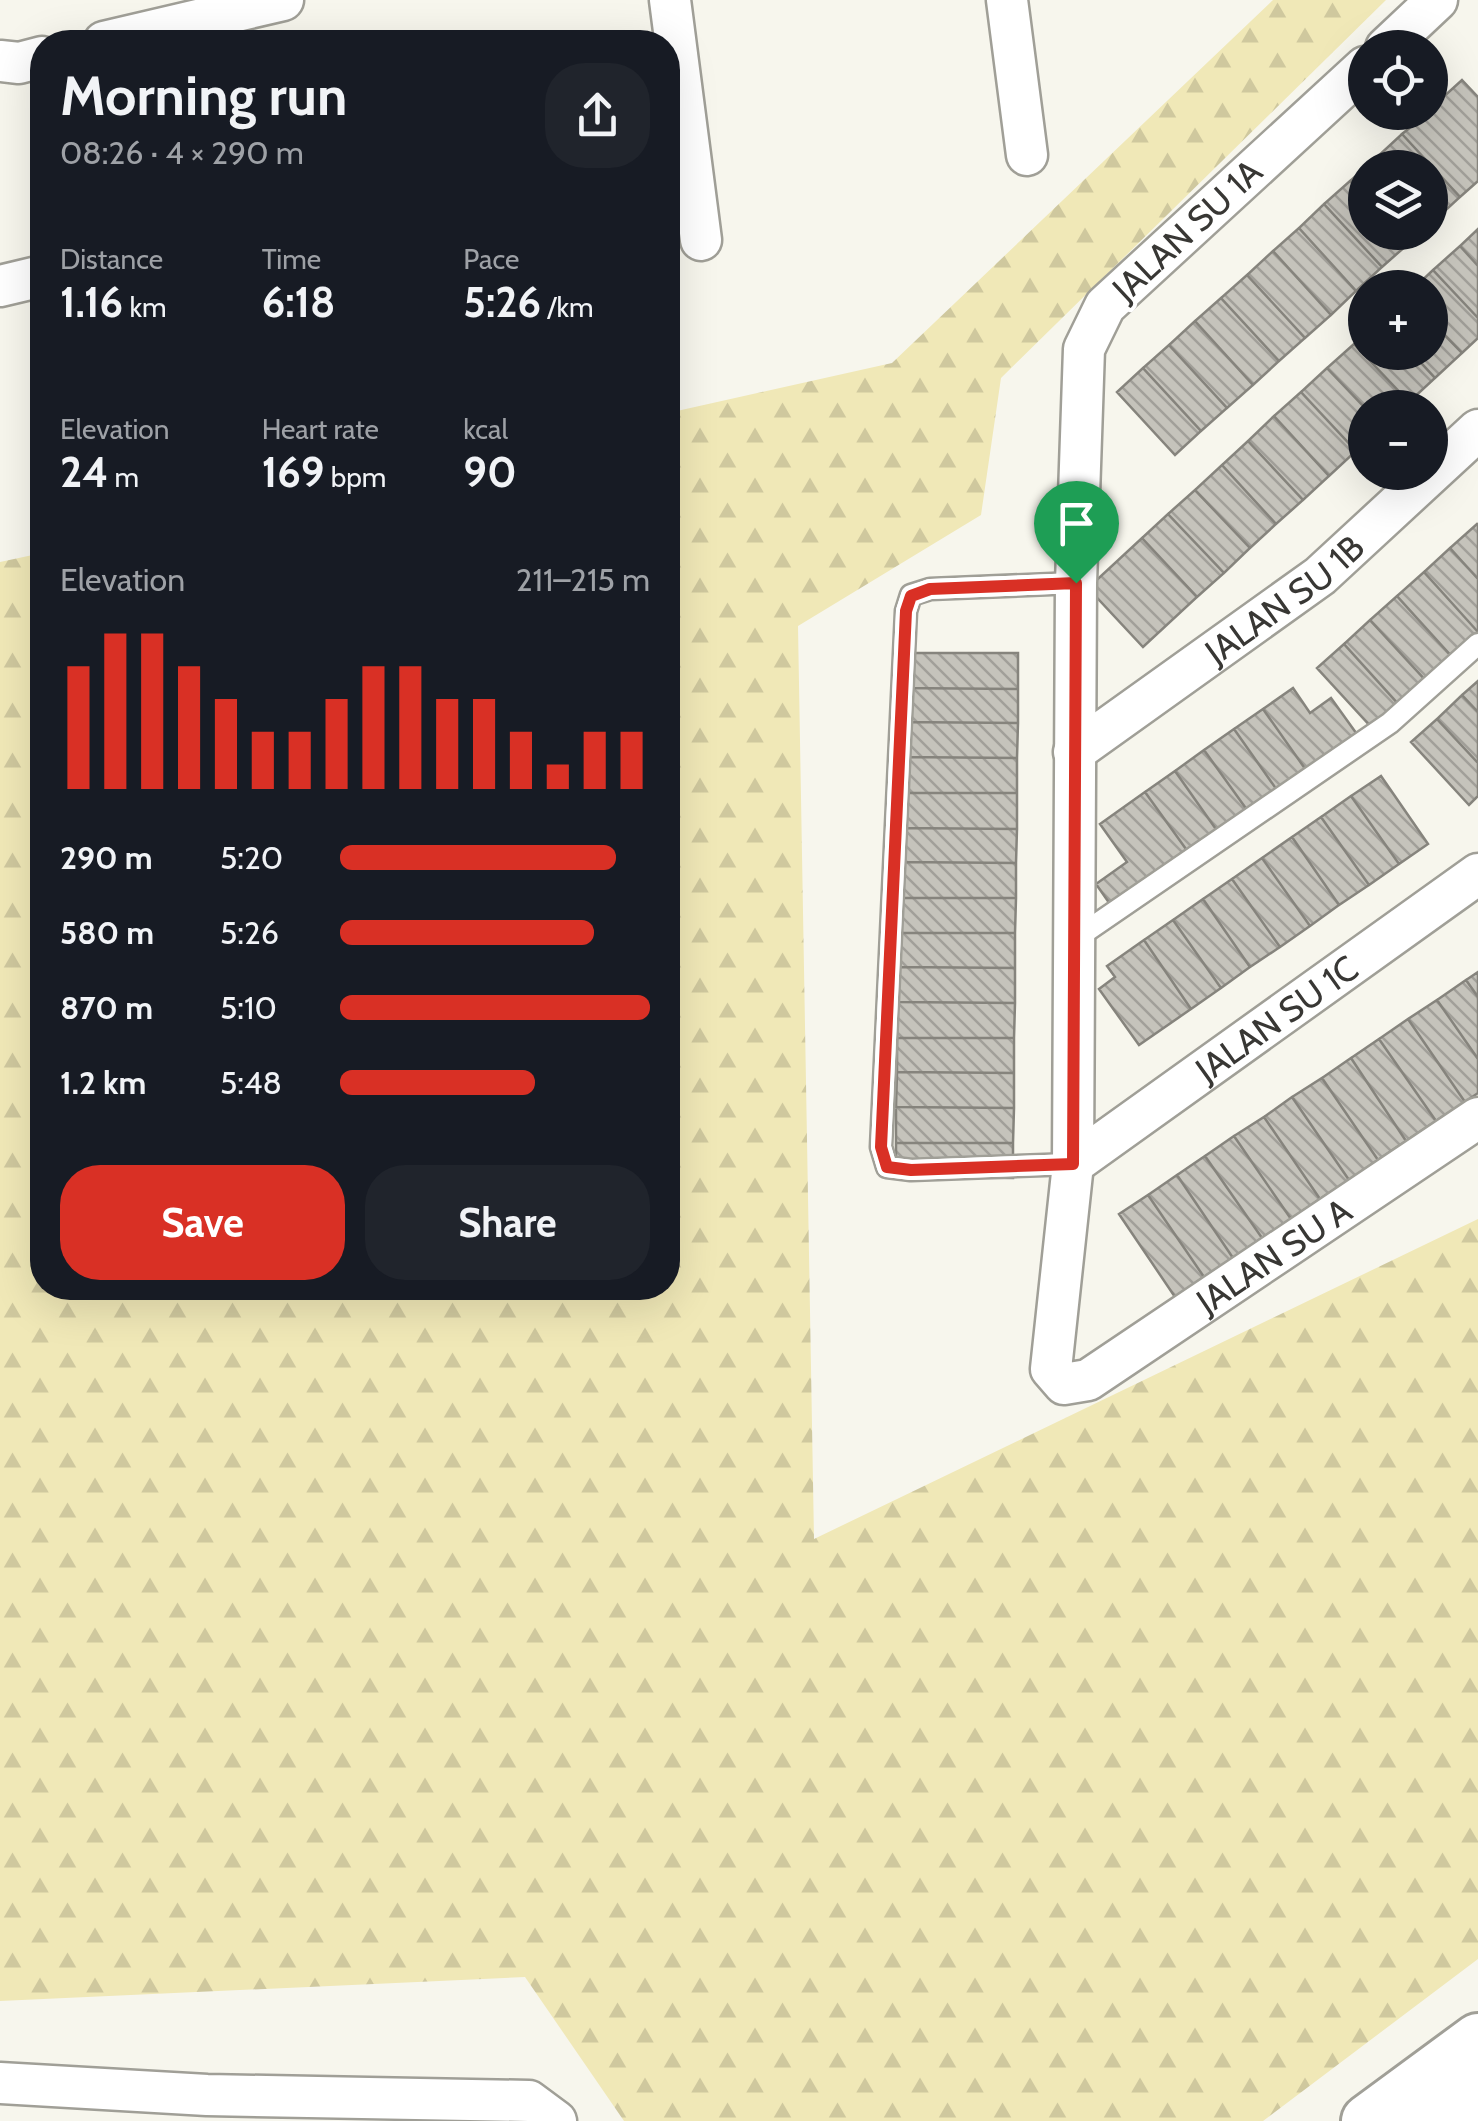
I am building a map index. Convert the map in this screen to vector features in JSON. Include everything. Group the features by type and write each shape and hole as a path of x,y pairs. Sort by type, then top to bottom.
{"street":[{"path":"155,30 283,0"},
{"path":"670,0 672,30"},
{"path":"1008,0 1027,155"},
{"path":"1405,30 1437,0"},
{"name":"JALAN SU 1A","path":"1064,1384 1050,1369 1073,1164 1076,583 1084,349 1105,306 1348,82"},
{"path":"680,138 702,240"},
{"path":"0,286 30,279"},
{"name":"JALAN SU 1B","path":"1074,752 1320,576 1478,430"},
{"name":"JALAN SU 1C","path":"1073,1164 1478,874"},
{"name":"JALAN SU A","path":"1064,1384 1088,1380 1478,1118"},
{"path":"1368,2121 1478,2040"},
{"path":"0,2083 207,2095 528,2101 556,2121"},
{"path":"1438,2121 1478,2092"}],"lane":[{"path":"1073,1164 911,1170 887,1167 881,1147 906,611 911,596 930,589 1076,583"},
{"path":"1074,940 1390,723 1478,644"}],"green space":[{"path":"1273,0 1386,0 1355,30 1348,30 1348,37 1001,378 981,515 798,626 814,1539 1478,1219 1478,1959 1263,2121 624,2121 525,1977 0,2001 0,562 30,556 30,1300 680,1300 680,410 892,363"}],"building":[{"path":"1462,80 1478,97 1478,181 1460,197 1448,184 1448,150 1417,150 1402,134 1407,130 1448,130 1448,93"},
{"path":"1402,134 1417,150 1385,150"},
{"path":"1348,183 1348,230 1324,204"},
{"path":"1448,184 1460,197 1448,208"},
{"path":"1324,204 1348,230 1348,250 1366,250 1382,267 1348,270 1348,282 1299,228"},
{"path":"1299,228 1348,282 1348,299 1331,315 1273,251"},
{"path":"1478,229 1478,266 1460,246"},
{"path":"1460,246 1478,266 1478,318 1448,286 1448,270 1433,270"},
{"path":"1366,250 1401,250 1382,267"},
{"path":"1273,251 1331,315 1305,338 1247,275"},
{"path":"1247,275 1305,338 1279,361 1221,298"},
{"path":"1448,286 1478,318 1478,338 1462,353 1448,339"},
{"path":"1221,298 1279,361 1253,385 1195,321"},
{"path":"1195,321 1253,385 1227,408 1169,345"},
{"path":"1448,339 1462,353 1448,366"},
{"path":"1169,345 1227,408 1201,431 1143,368"},
{"path":"1348,349 1348,370 1379,370 1398,390 1348,390 1327,368"},
{"path":"1143,368 1201,431 1175,455 1117,392"},
{"path":"1327,368 1348,390 1348,442 1301,392"},
{"path":"1379,370 1428,370 1435,378 1422,390 1398,390"},
{"path":"1428,370 1444,370 1435,378"},
{"path":"1301,392 1348,442 1348,458 1329,476 1274,416"},
{"path":"1274,416 1329,476 1303,500 1248,441"},
{"path":"1248,441 1303,500 1276,524 1222,465"},
{"path":"1222,465 1276,524 1250,548 1195,490"},
{"path":"1195,490 1250,548 1224,573 1168,514"},
{"path":"1168,514 1224,573 1197,597 1142,538"},
{"path":"1478,525 1478,579 1450,548"},
{"path":"1142,538 1197,597 1143,647 1088,588"},
{"path":"1450,548 1478,579 1478,632 1424,572"},
{"path":"1424,572 1478,632 1453,658 1397,596"},
{"path":"1397,596 1453,658 1427,682 1370,620"},
{"path":"1370,620 1427,682 1400,706 1344,644"},
{"path":"1344,644 1400,706 1373,729 1317,668"},
{"path":"901,653 1018,653 1018,689 900,688"},
{"path":"1478,681 1478,712 1462,695"},
{"path":"900,688 1018,689 1018,723 900,722"},
{"path":"1293,688 1310,713 1331,698 1364,744 1313,780 1263,709"},
{"path":"1462,695 1478,712 1478,763 1437,719"},
{"path":"1263,709 1313,780 1284,800 1234,729"},
{"path":"1437,719 1478,763 1478,796 1469,805 1411,742"},
{"path":"900,722 1018,723 1017,758 900,757"},
{"path":"1234,729 1284,800 1255,821 1204,750"},
{"path":"1204,750 1255,821 1225,842 1175,771"},
{"path":"900,757 1017,758 1017,793 899,793"},
{"path":"1175,771 1225,842 1196,863 1145,792"},
{"path":"1381,776 1428,844 1399,864 1351,796"},
{"path":"1145,792 1196,863 1119,917 1096,884 1127,862 1100,824"},
{"path":"899,793 1017,793 1017,829 899,828"},
{"path":"1351,796 1399,864 1369,885 1321,817"},
{"path":"1321,817 1369,885 1339,905 1292,837"},
{"path":"899,828 1017,829 1016,863 899,862"},
{"path":"1292,837 1339,905 1310,926 1262,858"},
{"path":"1262,858 1310,926 1280,947 1232,879"},
{"path":"899,862 1016,863 1016,898 898,898"},
{"path":"1232,879 1280,947 1250,967 1203,899"},
{"path":"898,898 1016,898 1015,933 898,933"},
{"path":"1203,899 1250,967 1221,988 1173,920"},
{"path":"1173,920 1221,988 1191,1009 1144,940"},
{"path":"898,933 1015,933 1015,968 898,967"},
{"path":"1144,940 1191,1009 1139,1045 1099,989 1115,977 1107,966"},
{"path":"898,967 1015,968 1015,1003 897,1002"},
{"path":"1478,972 1478,997 1466,980"},
{"path":"1466,980 1478,997 1478,1059 1437,1000"},
{"path":"1437,1000 1478,1059 1478,1093 1465,1102 1408,1019"},
{"path":"897,1002 1015,1003 1014,1038 897,1038"},
{"path":"1408,1019 1465,1102 1436,1121 1379,1039"},
{"path":"897,1038 1014,1038 1014,1073 897,1072"},
{"path":"1379,1039 1436,1121 1406,1141 1351,1058"},
{"path":"1351,1058 1406,1141 1378,1160 1322,1078"},
{"path":"897,1072 1014,1073 1014,1108 896,1107"},
{"path":"1322,1078 1378,1160 1349,1180 1292,1097"},
{"path":"1292,1097 1349,1180 1320,1199 1264,1117"},
{"path":"896,1107 1014,1108 1013,1143 896,1143"},
{"path":"1264,1117 1320,1199 1291,1219 1234,1136"},
{"path":"1234,1136 1291,1219 1262,1238 1205,1156"},
{"path":"896,1143 1013,1143 1013,1178 896,1177"},
{"path":"1205,1156 1262,1238 1233,1258 1177,1175"},
{"path":"1177,1175 1233,1258 1204,1277 1148,1195"},
{"path":"1148,1195 1204,1277 1175,1297 1119,1214"}],"route":[{"path":"1076,583 1073,1164 911,1170 887,1167 881,1147 906,611 911,596 930,589 1076,583"}]}
